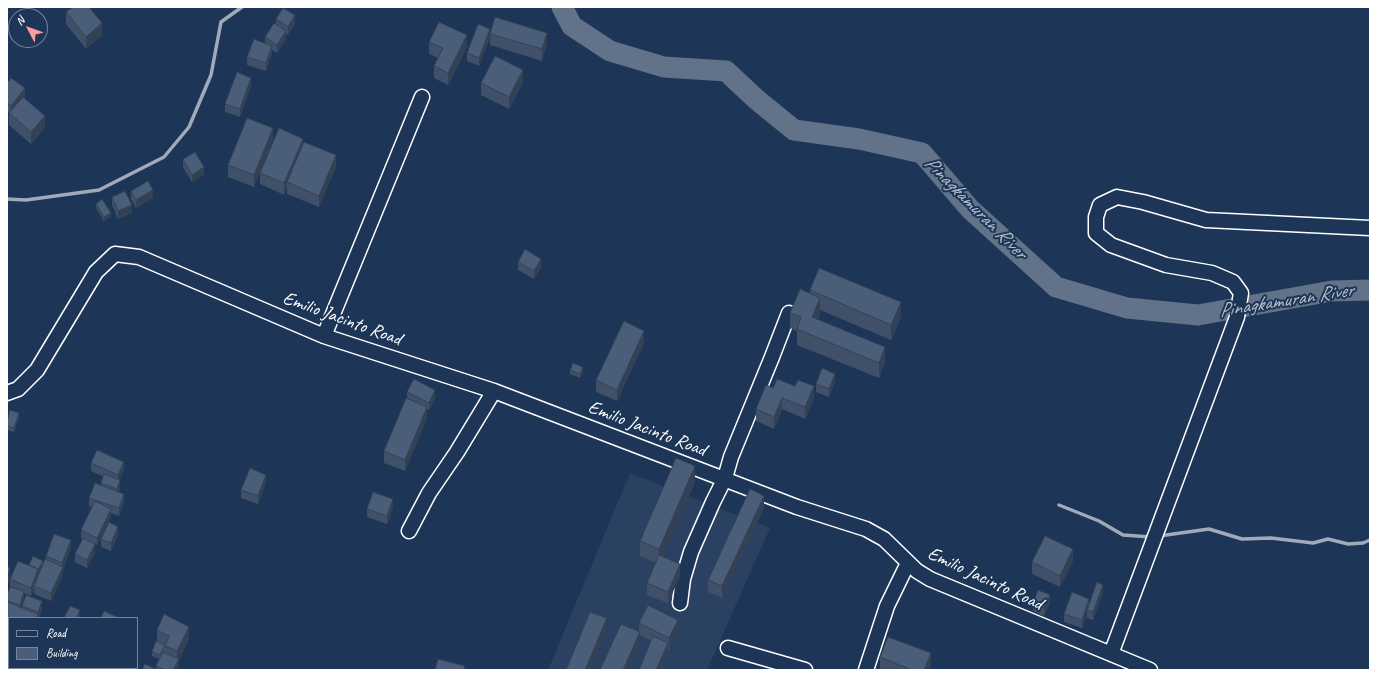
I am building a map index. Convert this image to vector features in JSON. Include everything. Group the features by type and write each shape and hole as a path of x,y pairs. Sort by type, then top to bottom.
{"street":[{"path":"324,336 422,97"},
{"path":"1111,654 1237,317 1241,293 1233,282 1212,273 1166,265 1111,245 1096,233 1096,217 1100,205 1117,197 1143,202 1206,220 1370,228"},
{"name":"Emilio Jacinto Road","path":"7,393 18,389 37,370 96,272 115,254 139,257 324,336 494,391 725,478 797,507 866,529 884,539 917,571 930,579 1150,670"},
{"path":"680,603 683,579 691,552 725,478 731,457 789,313"},
{"path":"409,531 429,493 457,452 494,391"},
{"path":"866,670 887,606 908,562"},
{"path":"728,648 805,670"}],"shaded area":[{"path":"630,473 770,528 707,670 548,670"}],"building":[{"path":"73,7 89,7 102,23 86,37 66,12"},
{"path":"283,8 295,15 288,27 276,19"},
{"path":"495,17 547,33 542,49 490,34"},
{"path":"439,22 467,35 448,73 434,66 443,48 429,42"},
{"path":"274,23 286,31 277,45 265,37"},
{"path":"478,24 490,29 479,58 467,53"},
{"path":"254,39 272,46 266,63 247,57"},
{"path":"495,56 523,70 509,97 481,83"},
{"path":"237,72 251,78 240,109 225,104"},
{"path":"11,78 25,88 11,106 7,103 7,83"},
{"path":"23,97 45,116 31,132 9,113"},
{"path":"247,118 273,128 254,175 228,165"},
{"path":"279,128 303,139 284,183 260,173"},
{"path":"304,142 336,155 319,196 287,182"},
{"path":"195,152 204,167 192,175 183,159"},
{"path":"148,181 153,190 136,200 131,191"},
{"path":"125,191 132,205 118,211 112,197"},
{"path":"102,199 111,213 104,217 96,204"},
{"path":"525,249 541,259 534,271 518,262"},
{"path":"819,268 901,302 891,325 810,290"},
{"path":"800,289 820,298 812,317 885,347 879,363 797,329 801,317 790,313"},
{"path":"624,321 644,331 617,390 596,380"},
{"path":"573,363 583,367 580,374 570,370"},
{"path":"822,368 835,374 829,389 816,384"},
{"path":"414,379 435,390 429,403 407,392"},
{"path":"777,379 795,386 798,380 814,386 805,407 782,398 774,417 756,409 766,385 773,388"},
{"path":"406,398 427,407 405,460 384,451"},
{"path":"10,410 19,413 14,428 7,426"},
{"path":"97,450 124,462 118,475 91,463"},
{"path":"676,458 695,466 659,549 640,541"},
{"path":"250,468 266,475 258,496 241,490"},
{"path":"104,474 120,480 117,489 101,483"},
{"path":"95,483 124,494 119,508 89,498"},
{"path":"750,489 764,496 722,586 708,580"},
{"path":"373,492 393,499 387,516 367,509"},
{"path":"95,501 111,509 97,538 81,530"},
{"path":"109,522 118,527 111,543 101,539"},
{"path":"54,534 71,540 62,563 46,556"},
{"path":"1045,536 1073,549 1060,576 1032,562"},
{"path":"83,538 95,544 87,560 75,554"},
{"path":"659,555 680,564 668,592 647,583"},
{"path":"33,556 43,561 38,570 29,565"},
{"path":"45,559 63,567 51,593 34,586"},
{"path":"18,561 38,569 31,588 10,579"},
{"path":"7,567 10,568 7,577"},
{"path":"1097,582 1103,585 1093,612 1087,610"},
{"path":"10,587 24,591 20,605 7,601 7,595"},
{"path":"1038,590 1050,595 1044,608 1033,603"},
{"path":"1072,592 1089,599 1082,620 1064,614"},
{"path":"26,595 42,601 38,612 22,606"},
{"path":"7,602 38,614 36,617 8,617 7,625"},
{"path":"648,605 678,620 669,638 639,623"},
{"path":"70,606 80,610 77,617 64,617"},
{"path":"104,611 118,617 101,617"},
{"path":"590,612 607,618 585,670 566,670"},
{"path":"164,614 189,627 177,651 165,646 169,636 157,630"},
{"path":"621,624 640,632 623,670 600,670"},
{"path":"653,636 668,643 656,670 639,670"},
{"path":"888,637 931,653 924,670 912,670 880,657"},
{"path":"156,641 165,645 160,655 152,652"},
{"path":"163,652 179,659 173,670 165,670 156,666"},
{"path":"438,659 465,666 464,670 435,670"},
{"path":"145,664 158,670 142,670"},
{"path":"78,669 104,669 103,670"}],"waterway":[{"path":"7,199 26,200 99,190 164,157 189,127 211,75 221,22 242,7"},
{"name":"Pinagkamuran River","path":"562,7 572,26 610,51 664,67 726,71 756,99 794,130 859,139 922,153 970,209 1056,287 1127,308 1198,315 1332,291 1370,290"},
{"path":"1059,505 1099,521 1123,535 1151,537"},
{"path":"1159,536 1209,529 1242,539 1271,538 1313,543 1328,539 1348,544 1363,543 1370,540"}]}
